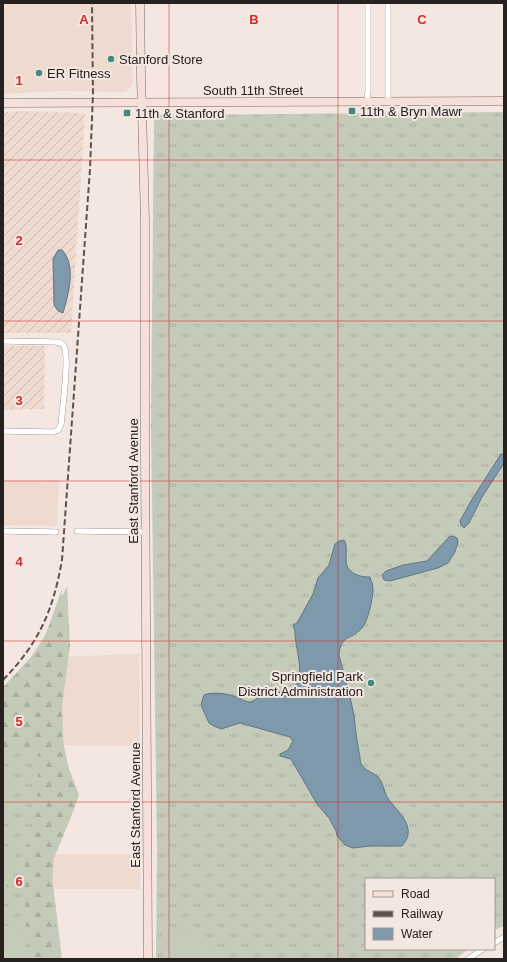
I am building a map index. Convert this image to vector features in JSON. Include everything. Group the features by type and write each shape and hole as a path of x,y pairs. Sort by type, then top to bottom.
{"main road":[{"name":"East Stanford Avenue","path":"140,3 145,219 145,532 148,959"},
{"name":"South 11th Street","path":"3,103 504,102"}],"street":[{"path":"367,102 368,3"},
{"path":"388,3 388,102"},
{"path":"3,341 56,342 62,344 65,347 66,364 60,425 58,430 49,432 3,431"},
{"path":"77,531 145,532"},
{"path":"3,532 56,532"},
{"path":"495,942 504,937"},
{"path":"468,959 482,950"}],"shaded area":[{"path":"3,3 131,3 133,80 131,87 125,92 63,91 3,94"},
{"path":"21,111 85,113 71,333 3,333 3,112"},
{"path":"3,346 45,346 44,409 3,410"},
{"path":"59,480 57,526 3,525 3,481"},
{"path":"139,654 140,746 48,745 49,657"},
{"path":"50,854 140,854 140,889 54,889"}],"green space":[{"path":"504,112 504,926 495,930 495,878 365,878 365,950 467,950 456,959 156,959 157,851 151,425 154,115"},
{"path":"67,586 70,646 62,706 63,740 68,766 79,795 54,858 51,891 58,959 32,959 27,936 25,856 35,819 39,756 37,746 3,748 3,688 31,660 42,642"},
{"path":"62,589 61,657 47,814 53,884 62,959 3,959 3,687 31,657 45,636"},
{"path":"3,767 9,784 11,815 3,823"},
{"path":"3,848 16,849 12,872 3,892"},
{"path":"3,924 20,932 30,959 3,959"},
{"path":"180,928 193,932 204,939 213,947 220,959 163,959 162,935"}],"water":[{"path":"58,250 62,250 67,257 70,272 69,289 63,313 58,311 54,305 53,259"},
{"path":"501,454 504,454 504,463 482,497 469,523 464,528 460,521"},
{"path":"453,536 457,538 458,542 455,552 448,563 438,568 390,581 384,580 382,575 386,571 403,565 427,561 449,537"},
{"path":"344,540 346,544 346,561 349,569 358,575 370,577 373,589 370,609 364,625 358,632 344,641 340,648 339,655 354,715 361,764 380,779 387,797 405,820 408,832 407,839 402,846 371,846 353,848 345,845 337,836 329,818 317,804 291,759 280,756 280,754 288,750 293,741 290,737 240,723 221,729 209,723 201,705 204,695 208,694 227,694 251,702 261,696 288,690 295,686 300,673 293,625 297,623 313,594 318,578 329,565 335,544"}],"railway":[{"path":"3,680 26,653 43,625 54,595 62,560 90,169 93,93 92,3"}],"place":[{"name":"Stanford Store","path":"111,59"},
{"name":"ER Fitness","path":"39,73"},
{"name":"11th & Bryn Mawr","path":"352,111"},
{"name":"11th & Stanford","path":"127,113"},
{"name":"Springfield Park District Administration","path":"371,683"}]}
